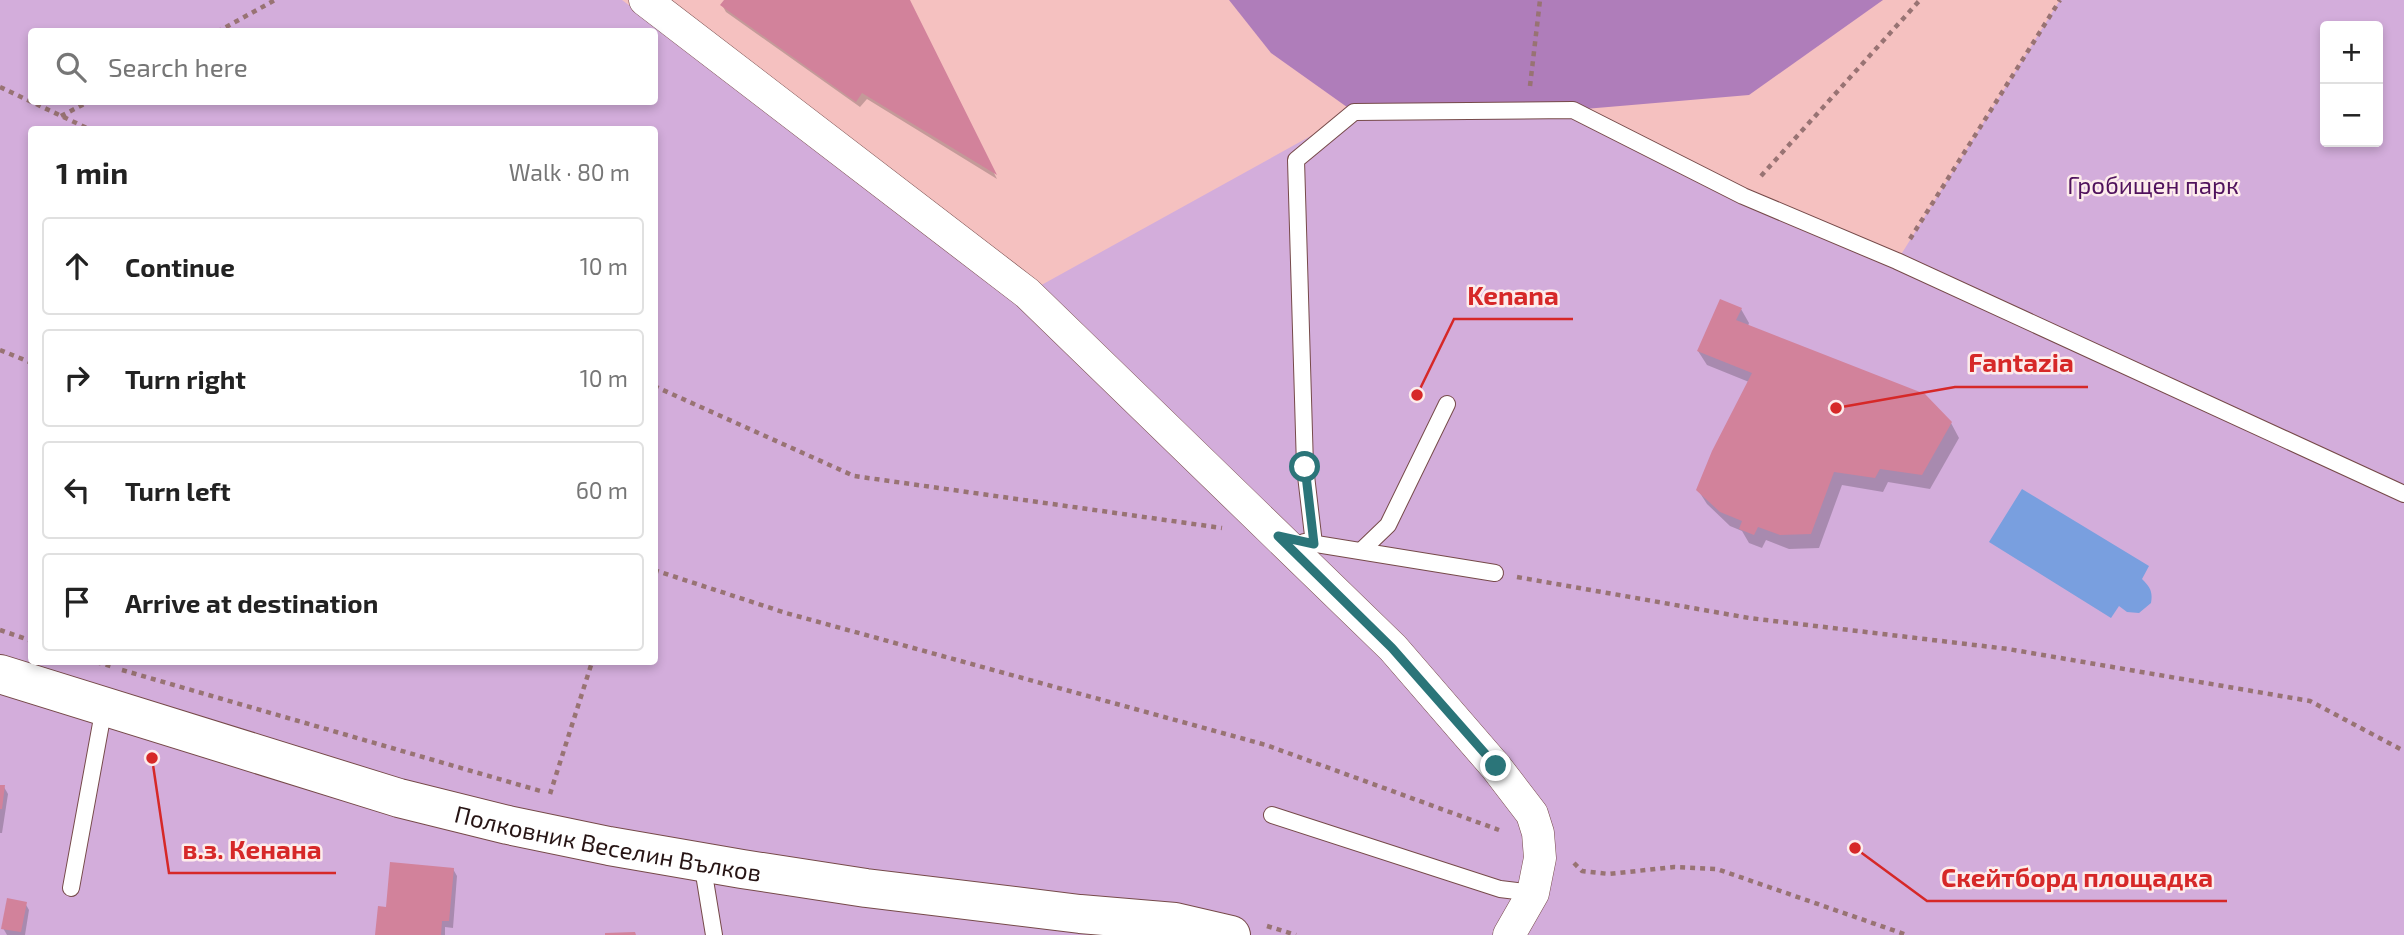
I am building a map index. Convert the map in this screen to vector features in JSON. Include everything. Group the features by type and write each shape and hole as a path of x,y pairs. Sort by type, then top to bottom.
{"main road":[{"name":"Полковник Веселин Вълков","path":"0,674 399,798 508,825 702,862 879,889 1080,914 1246,929"}],"street":[{"path":"645,0 1027,293 1392,648 1496,766 1532,814 1538,833 1540,858 1533,894 1509,935"}],"lane":[{"path":"1314,544 1305,467 1296,160 1354,112 1573,110 1743,196 1897,261 2404,494"},
{"path":"1361,551 1388,525 1447,404"},
{"path":"1278,536 1495,573"},
{"path":"71,888 104,707"},
{"path":"1272,815 1500,889 1533,894"},
{"path":"702,862 714,935"}],"path":[{"path":"224,28 275,0"},
{"path":"1528,111 1540,0"},
{"path":"1743,196 1920,0"},
{"path":"1897,261 2060,0"},
{"path":"0,87 28,100"},
{"path":"38,105 82,126"},
{"path":"61,116 82,105"},
{"path":"0,351 28,362"},
{"path":"658,388 854,476 1223,528"},
{"path":"658,571 786,613 1266,746 1539,845 1566,857 1583,871 1609,874 1674,867 1717,869 1907,935"},
{"path":"1540,581 1749,618 2008,649 2310,701 2404,751"},
{"path":"0,630 28,640"},
{"path":"106,665 562,797"},
{"path":"550,794 591,665"},
{"path":"1246,929 1296,935"}],"green space":[{"path":"0,0 622,0 808,138 1027,293 1354,112 1573,110 2404,497 2404,935 0,935"},
{"name":"Гробищен парк","path":"2060,0 2404,0 2404,493 1897,261"}],"shaded area":[{"path":"1229,0 1883,0 1749,95 1573,110 1354,112 1271,53"}],"water":[{"path":"2022,489 2149,566 2142,579 2152,595 2151,603 2139,613 2127,612 2119,606 2111,618 1989,542"}],"building":[{"path":"724,0 910,0 997,175 862,93 856,102 720,5"},
{"path":"1720,299 1742,308 1736,320 1925,394 1952,422 1922,475 1880,469 1875,478 1834,472 1811,534 1780,535 1758,527 1754,535 1739,529 1742,521 1720,512 1696,490 1712,451 1752,373 1697,351"},
{"path":"0,785 5,785 2,809 0,809"},
{"path":"390,862 454,868 449,921 442,921 441,935 375,935 378,906 386,907"},
{"path":"7,898 27,902 21,932 1,929"},
{"path":"635,932 636,935 605,935 605,933"}],"place":[{"name":"Kenana","path":"1417,395"},
{"name":"Fantazia","path":"1836,408"},
{"name":"в.з. Кенана","path":"152,758"},
{"name":"Скейтборд площадка","path":"1855,848"}],"route":[{"path":"1305,467 1314,544 1278,536 1392,648 1496,766"}]}
